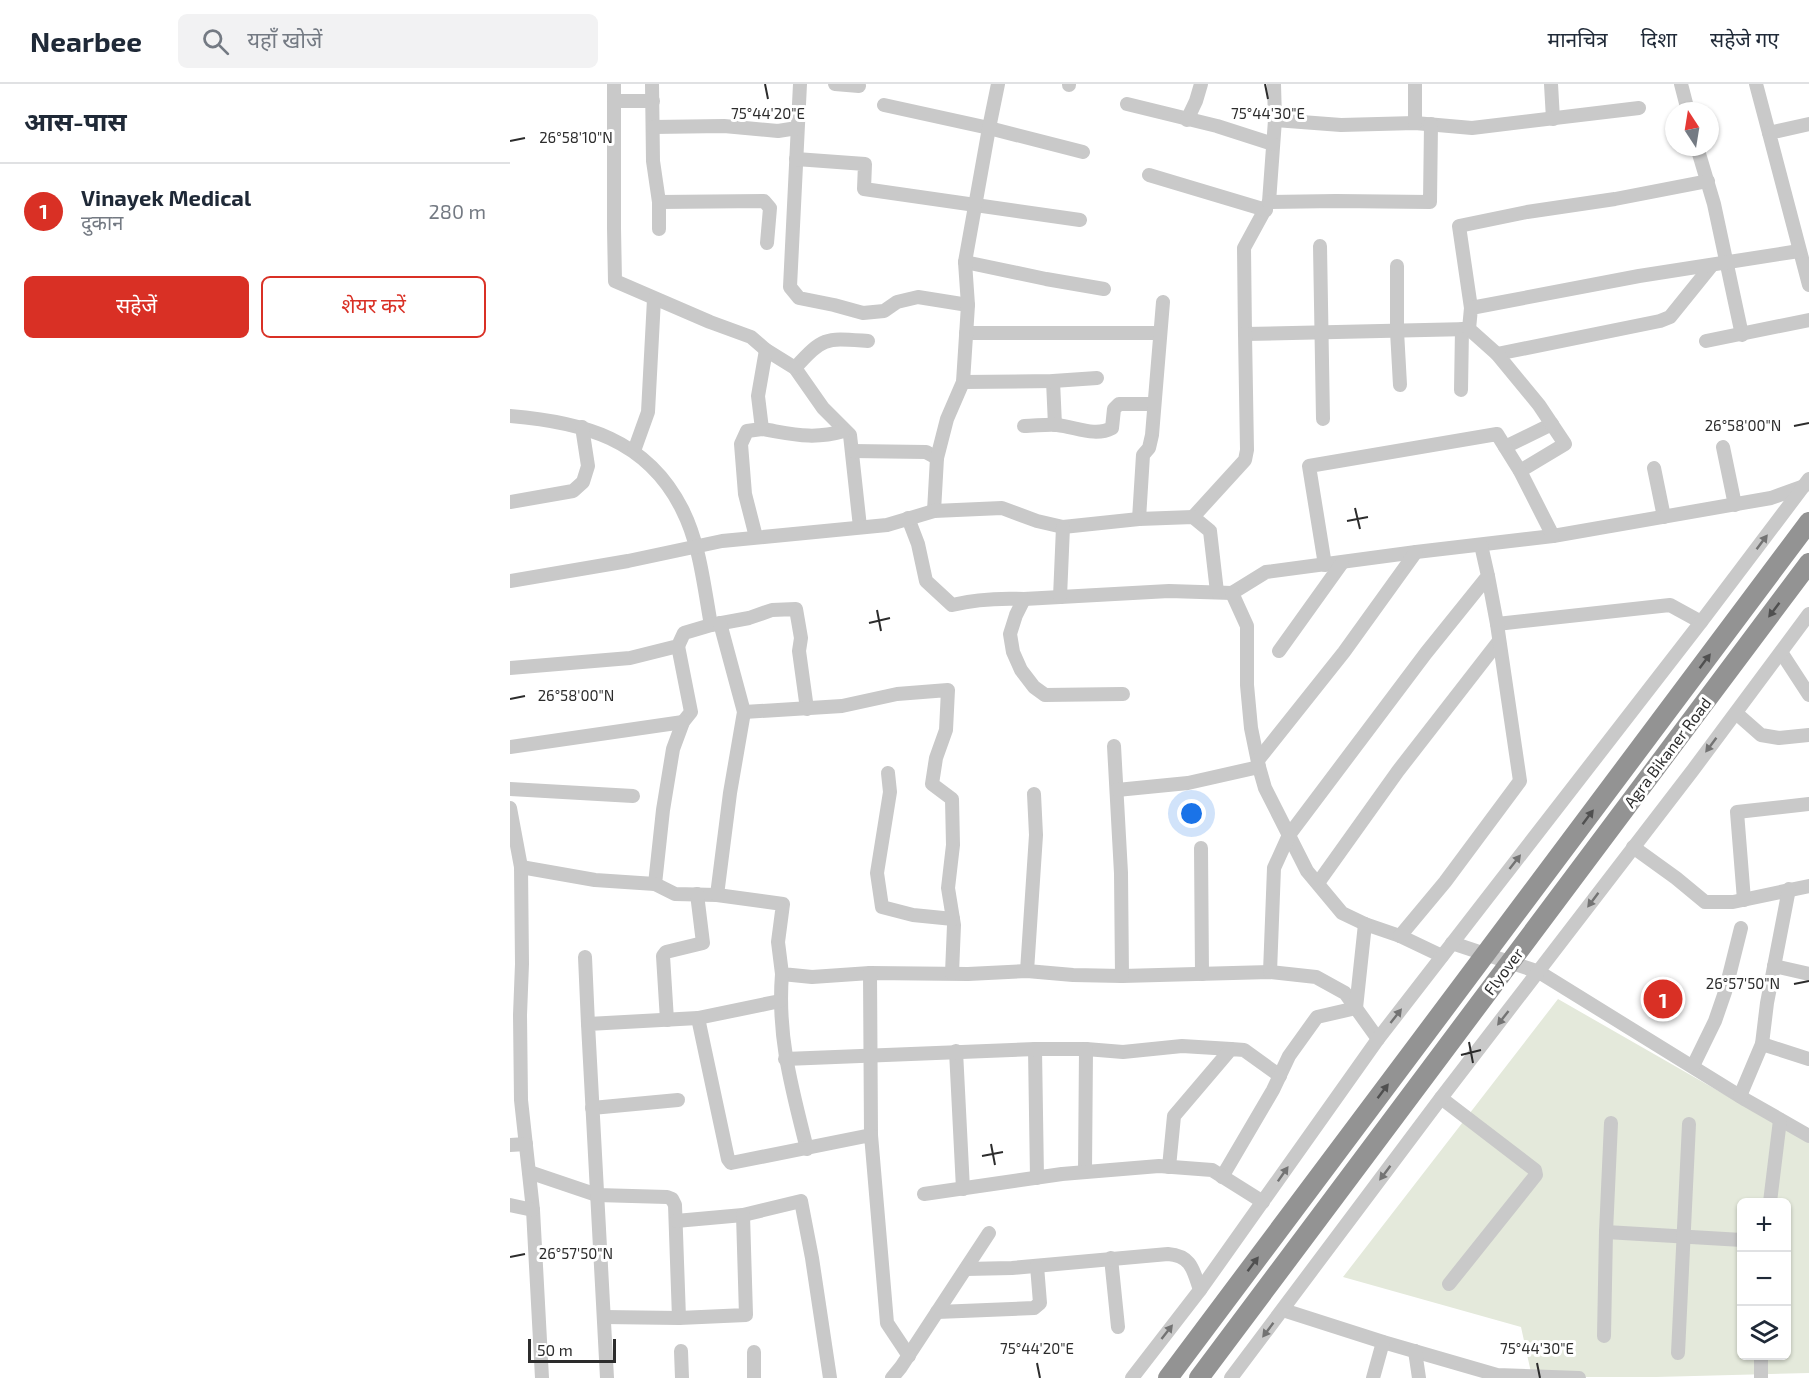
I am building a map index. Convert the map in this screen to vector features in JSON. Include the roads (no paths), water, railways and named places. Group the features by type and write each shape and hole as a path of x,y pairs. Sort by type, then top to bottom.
{"highway":[{"name":"Flyover","path":"1168,1378 1809,522"},
{"name":"Agra Bikaner Road","path":"1526,941 1809,563"},
{"name":"Flyover","path":"1198,1378 1526,941"}],"street":[{"path":"614,84 615,281 751,337 766,350 795,368 823,408 850,435 860,527"},
{"path":"652,84 653,161 659,202 659,229"},
{"path":"800,84 790,287 799,298 863,313 884,311 897,302 918,297 968,305"},
{"path":"835,84 859,86"},
{"path":"934,510 937,458 947,419 963,382 968,305 965,262 998,84"},
{"path":"1187,120 1196,101 1200,84"},
{"path":"1193,518 1245,460 1247,441 1244,248 1268,206 1275,120 1274,84"},
{"path":"1414,123 1415,84"},
{"path":"1551,84 1553,119"},
{"path":"1681,84 1686,102"},
{"path":"1756,84 1809,285"},
{"path":"614,101 653,101"},
{"path":"1127,104 1217,126 1273,144"},
{"path":"884,105 1083,152"},
{"path":"1275,120 1341,125 1414,123 1472,128 1639,108"},
{"path":"1149,175 1268,206 1336,201 1430,202 1431,124"},
{"path":"1769,133 1809,124"},
{"path":"653,127 724,126 778,131 797,128"},
{"path":"1700,156 1714,204 1719,264 1742,335"},
{"path":"796,159 865,164 864,189 1080,220"},
{"path":"1461,390 1465,329 1471,308 1459,226 1708,181"},
{"path":"659,202 764,201 770,208 767,243"},
{"path":"1320,246 1323,419"},
{"path":"1471,308 1639,276 1799,250"},
{"path":"965,262 1104,289"},
{"path":"1497,354 1660,321 1670,316 1719,264"},
{"path":"1397,266 1400,385"},
{"path":"634,451 648,412 654,299"},
{"path":"1139,519 1143,456 1149,448 1154,404 1162,302"},
{"path":"1706,341 1809,320"},
{"path":"1245,334 1465,329 1497,354 1539,405 1565,444 1520,471"},
{"path":"966,333 1160,333"},
{"path":"795,368 819,344 829,340 868,341"},
{"path":"762,429 758,396 766,350"},
{"path":"963,382 1097,378"},
{"path":"1053,381 1055,425"},
{"path":"1024,426 1055,425 1079,428 1088,432 1107,431 1112,428 1114,409 1119,404 1154,404"},
{"path":"510,416 582,427 605,435 634,451 662,478 682,510 696,546 716,624 744,712 730,793 717,895"},
{"path":"1505,447 1552,424"},
{"path":"510,502 573,491 583,482 588,466 582,427"},
{"path":"756,537 745,494 741,444 747,431 762,429 810,437 844,430"},
{"path":"1325,565 1309,466 1497,434 1520,471 1553,536"},
{"path":"1723,447 1735,505"},
{"path":"852,451 926,452 937,458"},
{"path":"1654,468 1664,517"},
{"path":"908,519 918,544 926,581 951,604 976,599 1024,599 1169,591 1233,593 1266,572 1553,536 1771,498 1807,483"},
{"path":"1132,1378 1200,1290 1378,1039 1807,483"},
{"path":"510,581 756,537 887,525 934,510 1002,508 1037,521 1063,527 1139,519 1193,518 1210,531 1217,592"},
{"path":"1060,597 1063,527"},
{"path":"1400,936 1445,882 1520,781 1497,624 1482,544"},
{"path":"1117,790 1188,783 1258,764 1344,652 1416,552"},
{"path":"1279,651 1342,563"},
{"path":"1270,972 1274,868 1289,835 1426,653 1488,576"},
{"path":"1233,593 1247,626 1247,685 1251,728 1258,764 1265,788 1307,871 1342,913 1442,956"},
{"path":"1024,599 1010,634 1013,652 1021,670 1034,687 1045,695 1123,694"},
{"path":"1497,624 1670,605 1701,622"},
{"path":"655,884 663,810 673,749 683,722 691,712 678,646 684,633 750,618 771,610 796,609 807,709"},
{"path":"1231,1378 1809,615"},
{"path":"1793,636 1809,633"},
{"path":"1318,883 1398,771 1499,641"},
{"path":"510,668 630,658 678,646"},
{"path":"1781,652 1809,695"},
{"path":"744,712 842,706 897,694 948,690 946,730 936,758 932,784 952,799 953,845 948,888 953,919 952,974"},
{"path":"1736,713 1761,735 1779,738 1809,735"},
{"path":"510,747 683,722"},
{"path":"1114,746 1121,873 1122,976"},
{"path":"888,773 890,792 878,873 882,908 913,915 953,919"},
{"path":"510,789 633,796"},
{"path":"1027,971 1036,835 1034,794"},
{"path":"1744,900 1737,812 1809,804"},
{"path":"511,813 521,867 522,964 515,1015 516,1081 529,1172 542,1378"},
{"path":"1633,847 1705,902 1733,902 1809,886"},
{"path":"1201,848 1202,974"},
{"path":"521,867 595,880 655,884 675,894 717,895 783,904 778,942 782,974 780,1001 785,1059 807,1149"},
{"path":"1740,1096 1762,1044 1767,1003 1789,889"},
{"path":"667,1020 663,956 666,952 703,943 697,894"},
{"path":"1356,1008 1365,924"},
{"path":"1693,1066 1715,1021 1725,992 1741,928"},
{"path":"1452,943 1539,972 1809,1136"},
{"path":"585,957 607,1378"},
{"path":"1774,966 1809,974"},
{"path":"782,974 812,977 870,973 952,974 1027,971 1122,976 1270,972 1316,977 1345,993 1378,1039"},
{"path":"870,973 871,1135 887,1323 909,1356"},
{"path":"588,1024 699,1018 780,1001"},
{"path":"1222,1177 1280,1076 1289,1056 1317,1017 1356,1008"},
{"path":"699,1018 729,1162 734,1163 871,1135"},
{"path":"1762,1044 1809,1059"},
{"path":"785,1059 1035,1049 1123,1052 1182,1046 1244,1050 1280,1076"},
{"path":"1035,1049 1036,1178"},
{"path":"1084,1172 1086,1049"},
{"path":"1169,1167 1174,1116 1231,1049"},
{"path":"956,1051 963,1189"},
{"path":"1441,1098 1535,1170 1536,1175 1449,1284"},
{"path":"592,1108 678,1100"},
{"path":"1771,1198 1780,1120"},
{"path":"1604,1336 1611,1124"},
{"path":"1678,1353 1689,1124"},
{"path":"510,1145 526,1144"},
{"path":"924,1194 1084,1172 1169,1167 1212,1170 1263,1202"},
{"path":"529,1172 597,1195 670,1197 674,1202 676,1221 680,1318"},
{"path":"676,1221 743,1215 799,1201 802,1203 830,1378"},
{"path":"510,1205 532,1210"},
{"path":"604,1317 680,1318 746,1315 743,1215"},
{"path":"1606,1232 1737,1240"},
{"path":"896,1376 988,1233"},
{"path":"966,1269 1012,1268 1157,1254 1179,1254 1188,1260 1200,1290"},
{"path":"1111,1258 1118,1327"},
{"path":"937,1312 1034,1308 1040,1303 1037,1266"},
{"path":"1283,1310 1497,1377 1579,1378"},
{"path":"1372,1378 1383,1342"},
{"path":"681,1351 682,1378"},
{"path":"754,1352 754,1378"},
{"path":"1415,1352 1419,1378"},
{"path":"1761,1360 1761,1378"}],"place":[{"name":"Vinayek Medical","path":"1663,999"}]}
